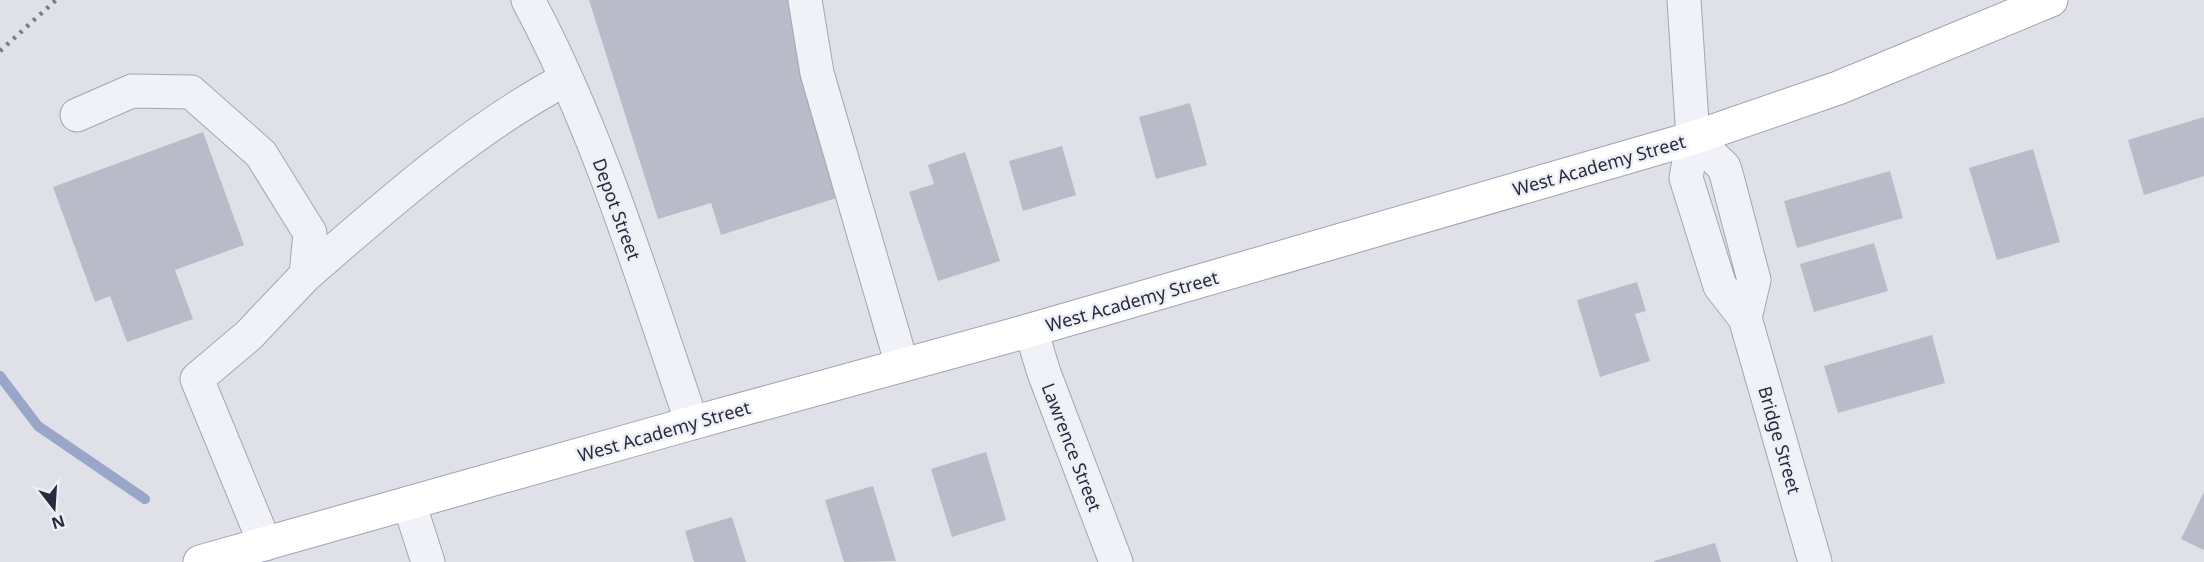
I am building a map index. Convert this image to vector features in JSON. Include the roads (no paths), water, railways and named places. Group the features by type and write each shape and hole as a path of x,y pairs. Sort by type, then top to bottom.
{"main road":[{"name":"West Academy Street","path":"200,562 1031,330 1692,138 1838,88 2051,0"}],"street":[{"name":"Depot Street","path":"528,0 566,79 610,186 692,423"},
{"path":"805,0 817,73 902,365"},
{"name":"Bridge Street","path":"1684,0 1692,138 1686,178 1720,286 1745,318 1815,562"},
{"path":"265,544 197,379 249,335 306,275 474,135 528,99 566,79"},
{"path":"77,115 132,91 191,92 261,154 310,232 306,275"},
{"name":"Lawrence Street","path":"1031,330 1044,374 1116,562"},
{"path":"409,503 428,562"}],"waterway":[{"path":"0,376 38,426 145,499"}],"railway":[{"path":"0,51 56,0"}]}
